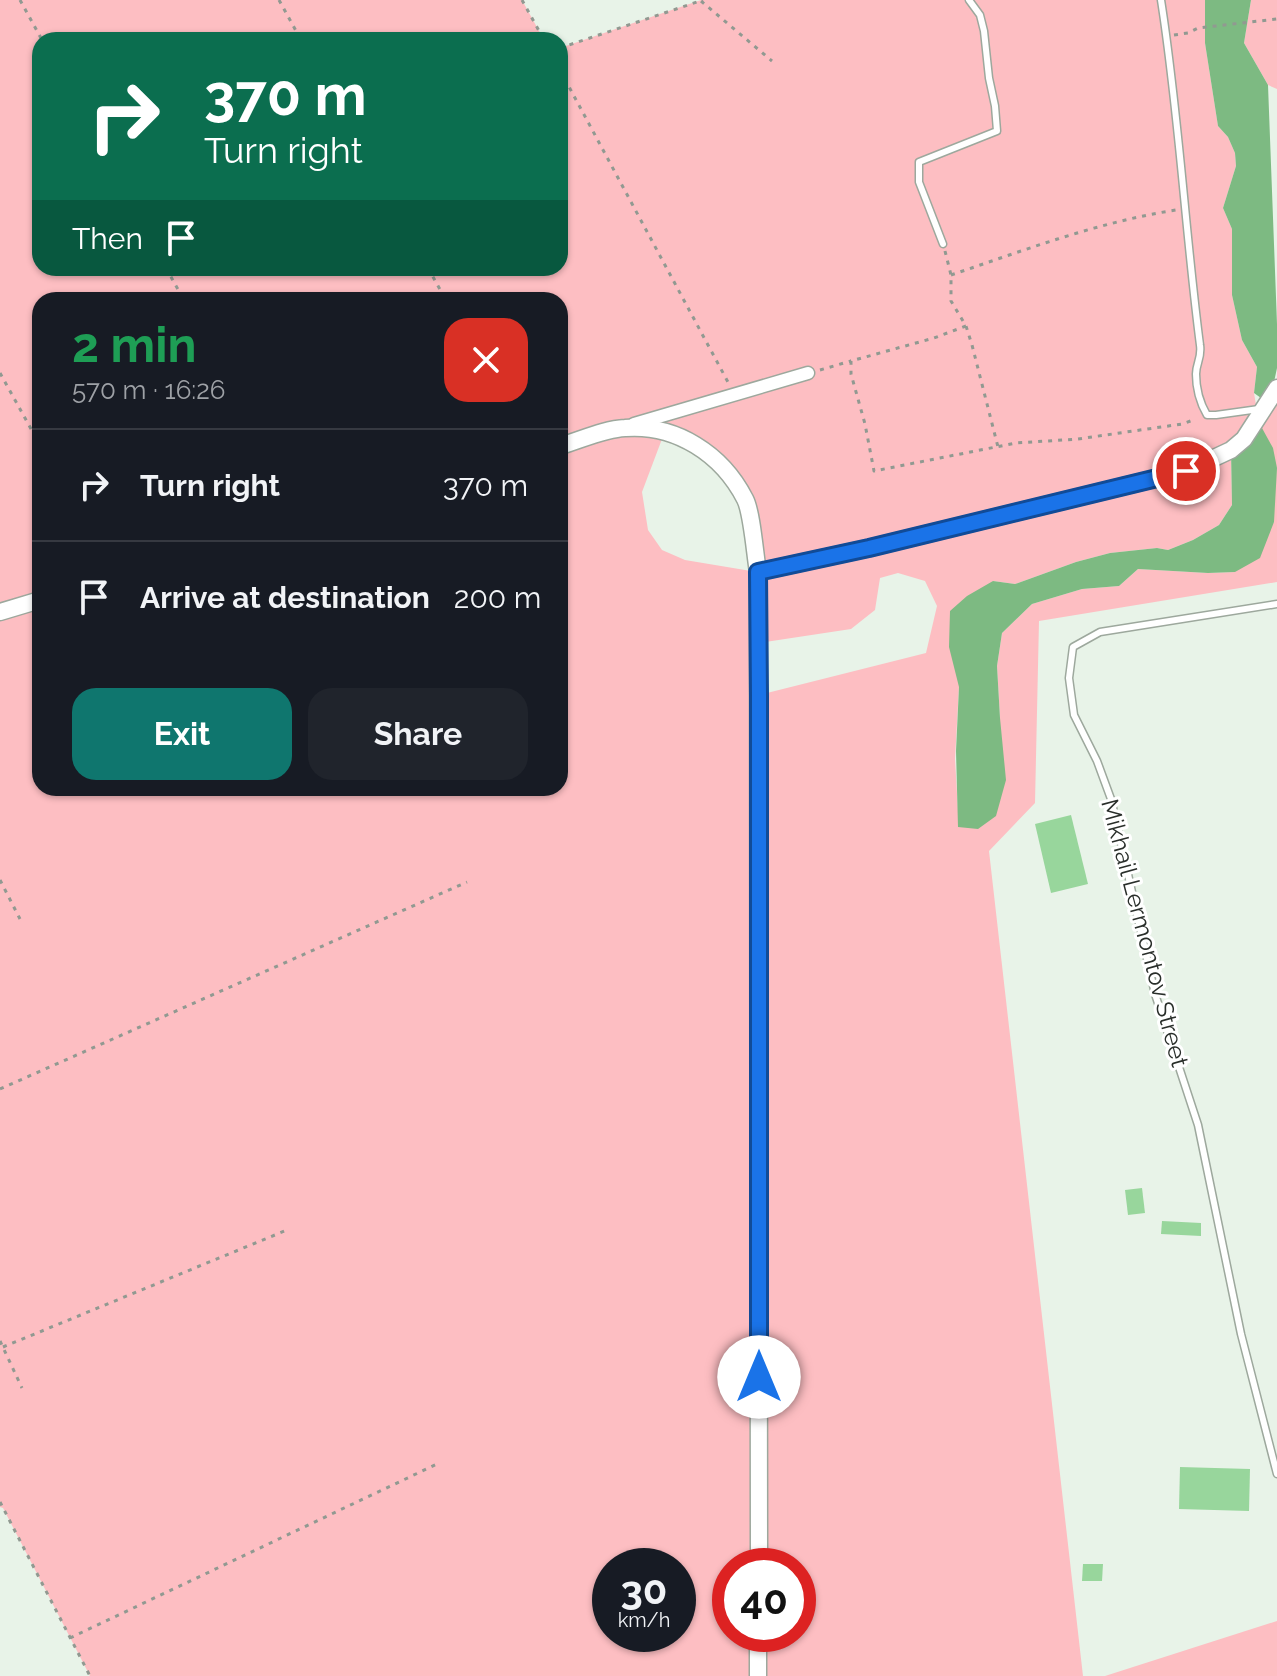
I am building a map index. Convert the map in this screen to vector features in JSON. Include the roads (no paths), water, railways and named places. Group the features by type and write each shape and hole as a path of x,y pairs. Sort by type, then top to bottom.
{"street":[{"path":"568,444 808,373"},
{"path":"758,572 1186,471 1231,450 1244,439 1277,388"},
{"path":"615,429 626,427 665,431 697,444 725,470 746,501 758,572 759,1548"},
{"path":"0,612 32,602"},
{"path":"758,1652 758,1676"}],"lane":[{"path":"943,244 919,182 919,162 997,131 984,31 980,15 969,0"},
{"path":"1161,0 1201,355 1196,372 1201,404 1207,415 1264,409"},
{"name":"Mikhail Lermontov Street","path":"1277,604 1100,632 1073,647 1069,678 1074,715 1097,761 1111,799 1155,994 1198,1125 1241,1334 1277,1474"}]}
